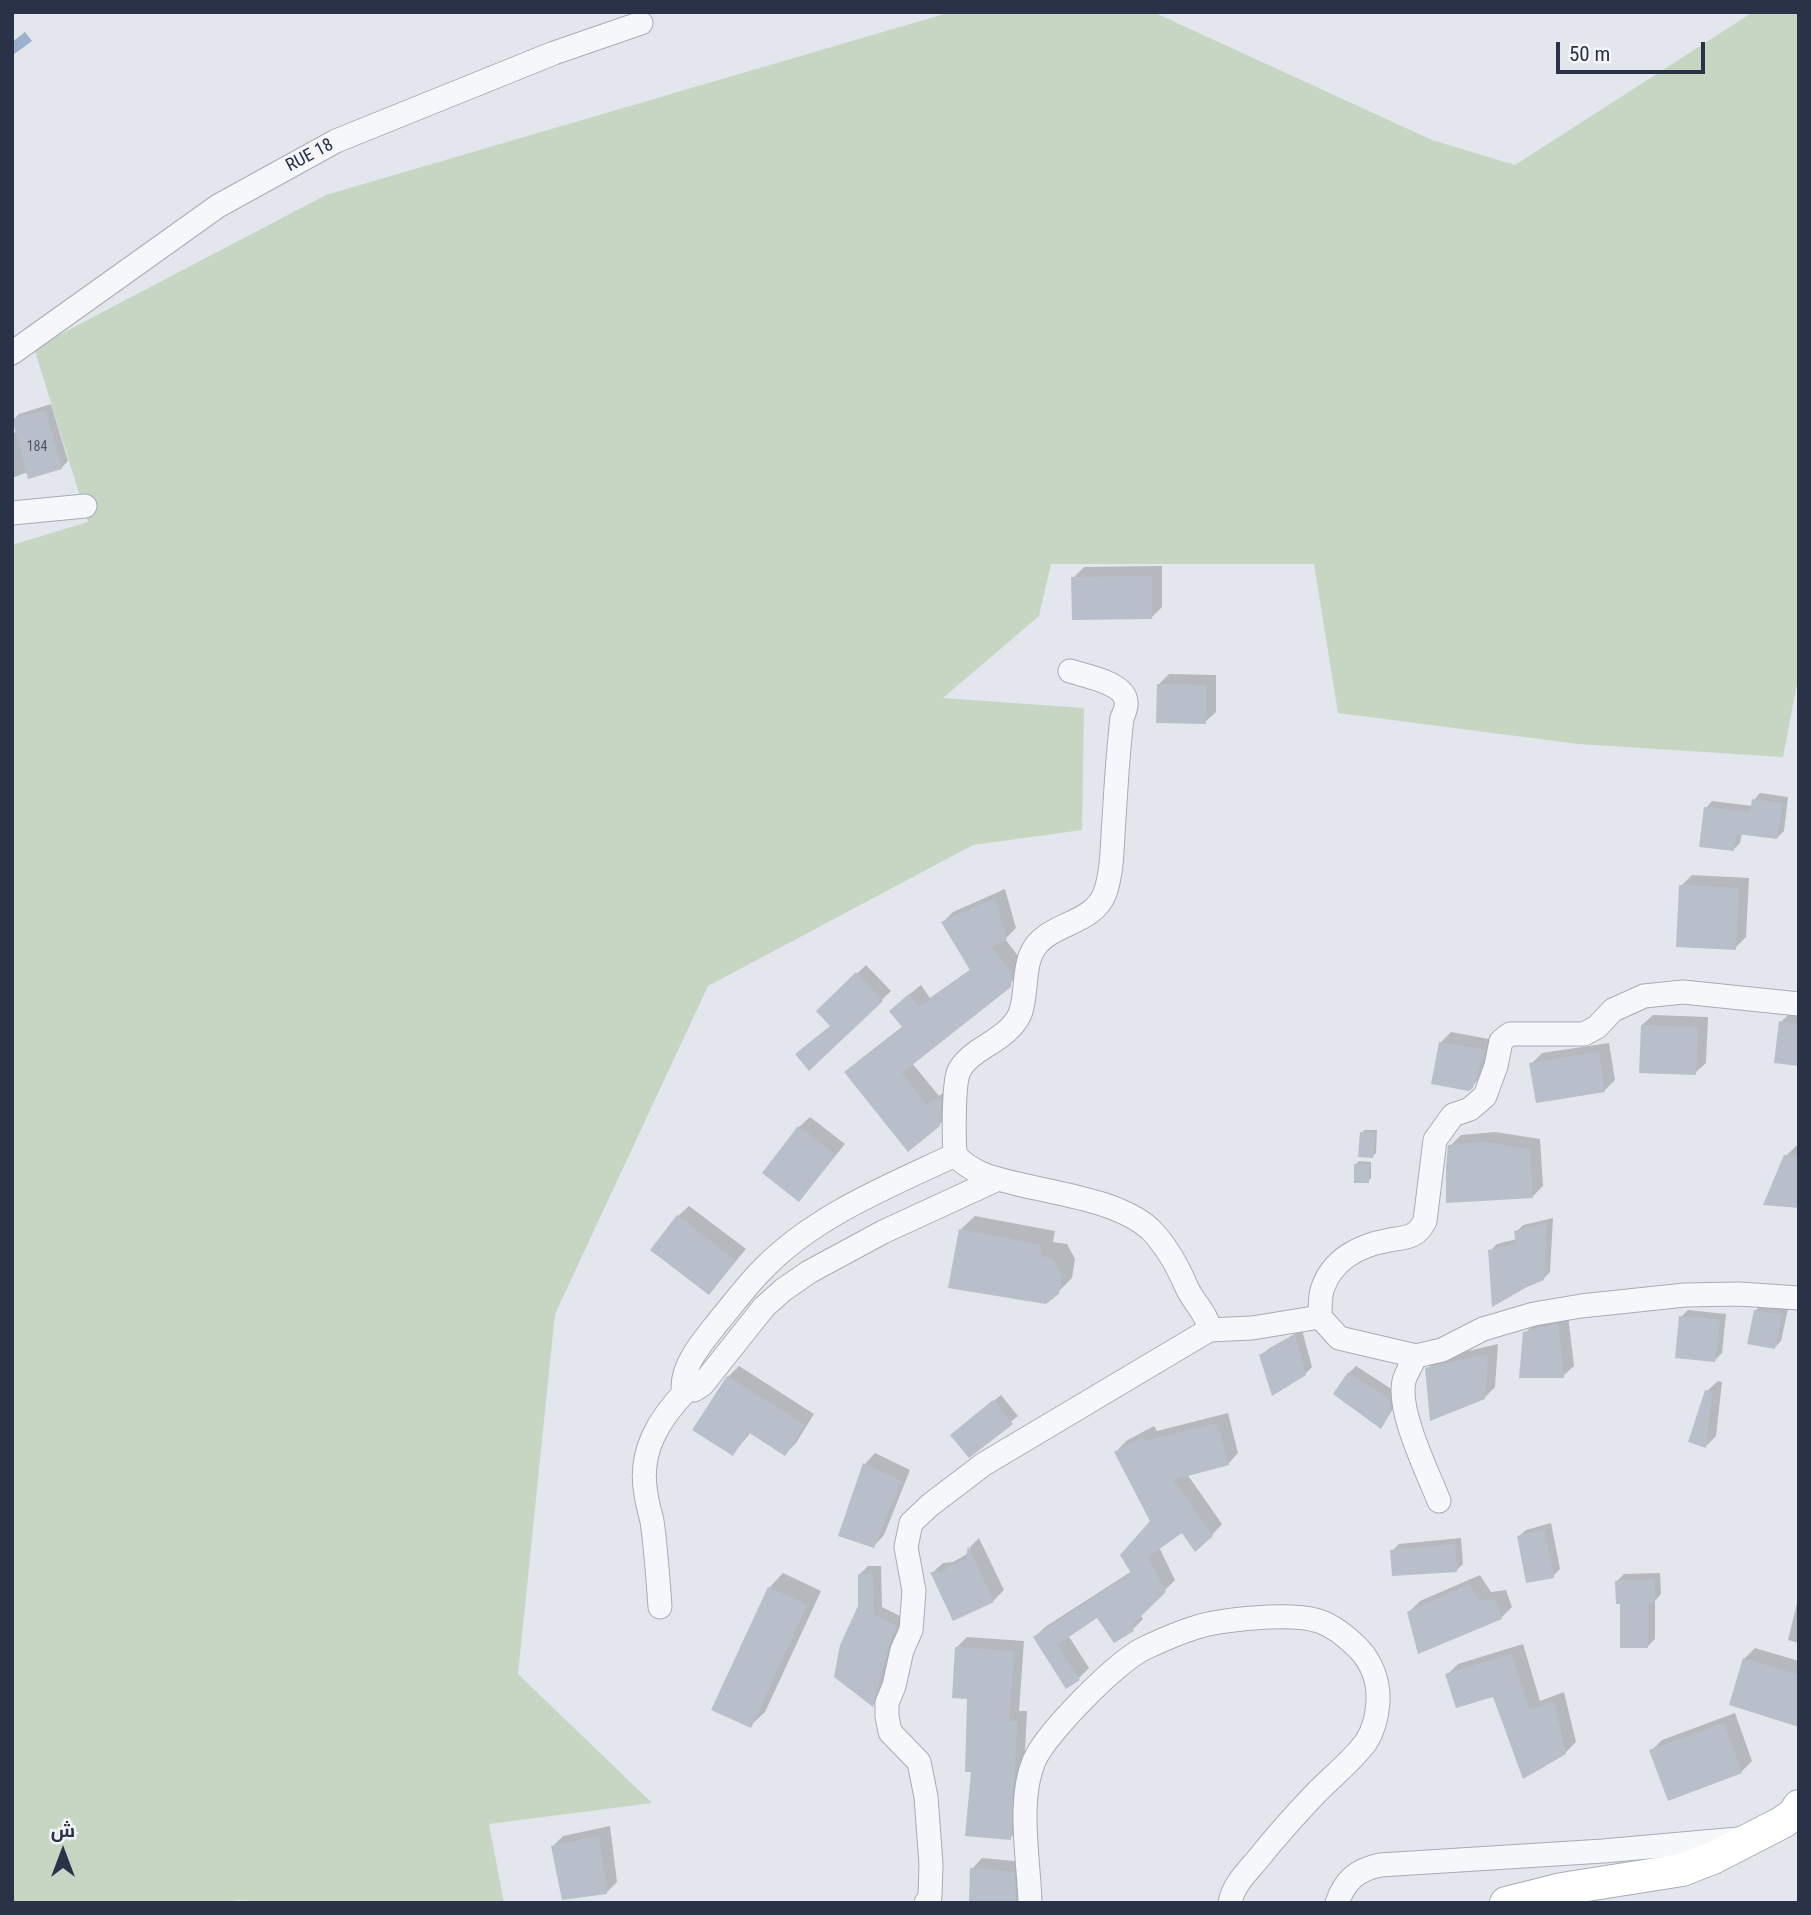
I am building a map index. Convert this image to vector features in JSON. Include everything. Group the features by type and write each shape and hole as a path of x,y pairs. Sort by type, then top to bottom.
{"main road":[{"path":"1506,1903 1562,1889 1682,1870 1713,1858 1783,1822 1794,1814 1799,1806"}],"street":[{"name":"RUE 18","path":"12,353 218,206 336,141 554,53 641,23"},
{"path":"12,513 85,506"},
{"path":"1070,671 1110,683 1124,694 1127,704 1121,729 1111,854 1105,892 1097,906 1078,921 1056,931 1036,946 1029,961 1021,1012 1013,1026 978,1051 958,1073 955,1155 967,1168 998,1179 1117,1209 1149,1228 1174,1259 1194,1303 1209,1320 1209,1330"},
{"path":"1799,1004 1683,992 1644,996 1613,1010 1597,1027 1584,1034 1510,1034 1501,1041 1496,1066 1485,1096 1470,1109 1453,1115 1435,1140 1425,1221 1419,1232 1409,1238 1368,1245 1349,1253 1335,1268 1322,1290 1320,1317 1339,1338 1416,1356 1442,1350 1483,1328 1534,1314 1581,1306 1685,1295 1739,1294 1799,1298"},
{"path":"955,1155 852,1206 823,1222 788,1247 763,1269 710,1333 694,1357 683,1379 683,1387 694,1390 702,1385 764,1307 809,1272 883,1232 998,1179"},
{"path":"926,1903 930,1896 931,1864 926,1797 919,1762 890,1732 887,1716 887,1703 894,1686 902,1650 911,1630 914,1591 906,1547 911,1523 984,1464 1209,1330 1252,1328 1320,1317"},
{"path":"1416,1356 1404,1382 1405,1405 1411,1432 1439,1501"},
{"path":"660,1607 652,1520 645,1492 645,1461 652,1437 667,1411 688,1389"},
{"path":"1030,1903 1025,1856 1027,1794 1031,1772 1046,1740 1084,1700 1121,1665 1143,1649 1195,1627 1282,1617 1318,1620 1353,1643 1363,1653 1377,1676 1376,1721 1367,1741 1293,1817 1243,1877 1235,1887 1230,1903"},
{"path":"1338,1903 1344,1885 1351,1878 1363,1869 1380,1865 1603,1852 1749,1838"}],"green space":[{"path":"951,12 1153,12 1432,140 1515,165 1753,12 1799,12 1799,673 1783,757 1578,744 1338,713 1314,564 1051,564 1039,616 943,698 1084,708 1082,830 973,845 708,986 555,1314 518,1674 652,1803 489,1824 504,1903 282,1903 237,1900 227,1903 12,1903 12,545 88,522 34,348 326,195"}],"water":[{"path":"25,32 32,41 13,55 12,42"}],"building":[{"path":"45,410 62,469 28,479 12,419"},
{"path":"1152,576 1152,619 1072,620 1071,577"},
{"path":"1157,684 1206,685 1206,724 1156,723"},
{"path":"1752,799 1782,803 1777,839 1736,834 1734,851 1699,847 1704,807 1750,812"},
{"path":"1679,885 1739,888 1736,950 1676,947"},
{"path":"995,898 1007,940 991,946 1012,973 1011,987 902,1073 927,1105 939,1096 941,1099 940,1126 908,1152 844,1072 902,1027 889,1011 909,994 919,1007 970,970 941,922"},
{"path":"856,972 883,1001 809,1071 795,1054 830,1026 816,1011"},
{"path":"1779,1021 1799,1024 1799,1066 1774,1063"},
{"path":"1641,1025 1698,1027 1696,1075 1639,1073"},
{"path":"1439,1042 1485,1050 1473,1088 1469,1091 1431,1084"},
{"path":"1599,1052 1605,1092 1536,1103 1529,1063"},
{"path":"798,1126 836,1155 799,1202 762,1173"},
{"path":"1360,1132 1375,1133 1373,1158 1358,1157"},
{"path":"1483,1142 1530,1149 1533,1198 1446,1203 1448,1145"},
{"path":"1784,1155 1799,1156 1799,1208 1763,1205"},
{"path":"1354,1164 1369,1164 1369,1183 1354,1183"},
{"path":"677,1215 736,1261 709,1295 650,1250"},
{"path":"1547,1223 1544,1280 1492,1307 1488,1250 1516,1244 1514,1231"},
{"path":"959,1229 1041,1245 1040,1256 1052,1258 1062,1275 1059,1294 1046,1304 948,1288"},
{"path":"1754,1310 1782,1315 1775,1349 1747,1344"},
{"path":"1679,1316 1720,1320 1715,1362 1675,1358"},
{"path":"1558,1324 1564,1378 1519,1378 1523,1332"},
{"path":"1295,1335 1306,1375 1272,1396 1259,1355"},
{"path":"1488,1354 1485,1399 1430,1421 1425,1368"},
{"path":"1348,1372 1390,1399 1391,1412 1381,1429 1333,1394"},
{"path":"727,1376 805,1425 785,1456 748,1432 733,1456 692,1430"},
{"path":"1705,1390 1712,1392 1706,1448 1688,1442"},
{"path":"993,1400 1013,1424 969,1458 950,1435"},
{"path":"1217,1423 1229,1465 1173,1480 1213,1536 1195,1552 1182,1533 1148,1557 1166,1592 1131,1626 1134,1631 1114,1643 1097,1618 1057,1645 1080,1680 1066,1689 1033,1637 1131,1573 1120,1555 1150,1521 1114,1452 1143,1436 1146,1441"},
{"path":"863,1463 901,1481 874,1548 838,1536"},
{"path":"1544,1529 1554,1578 1526,1583 1517,1536"},
{"path":"1455,1544 1457,1572 1392,1576 1390,1550"},
{"path":"968,1546 994,1602 953,1621 930,1572 950,1572 943,1570 966,1559"},
{"path":"858,1574 873,1574 874,1615 897,1626 888,1647 873,1707 834,1677 840,1645 858,1606"},
{"path":"1654,1579 1655,1602 1648,1603 1648,1648 1620,1648 1620,1604 1616,1604 1615,1581"},
{"path":"1469,1584 1480,1601 1495,1599 1502,1619 1418,1654 1407,1612"},
{"path":"768,1587 807,1605 751,1728 711,1710"},
{"path":"955,1647 1014,1651 1009,1721 1017,1721 1011,1840 965,1836 971,1772 965,1772 967,1699 952,1698"},
{"path":"1512,1654 1529,1710 1554,1701 1566,1754 1523,1779 1493,1697 1456,1708 1445,1674"},
{"path":"1743,1658 1799,1675 1799,1727 1729,1705"},
{"path":"1724,1723 1742,1773 1668,1801 1649,1750"},
{"path":"599,1836 607,1894 562,1900 551,1846"},
{"path":"970,1868 1014,1872 1016,1903 969,1903"}]}
